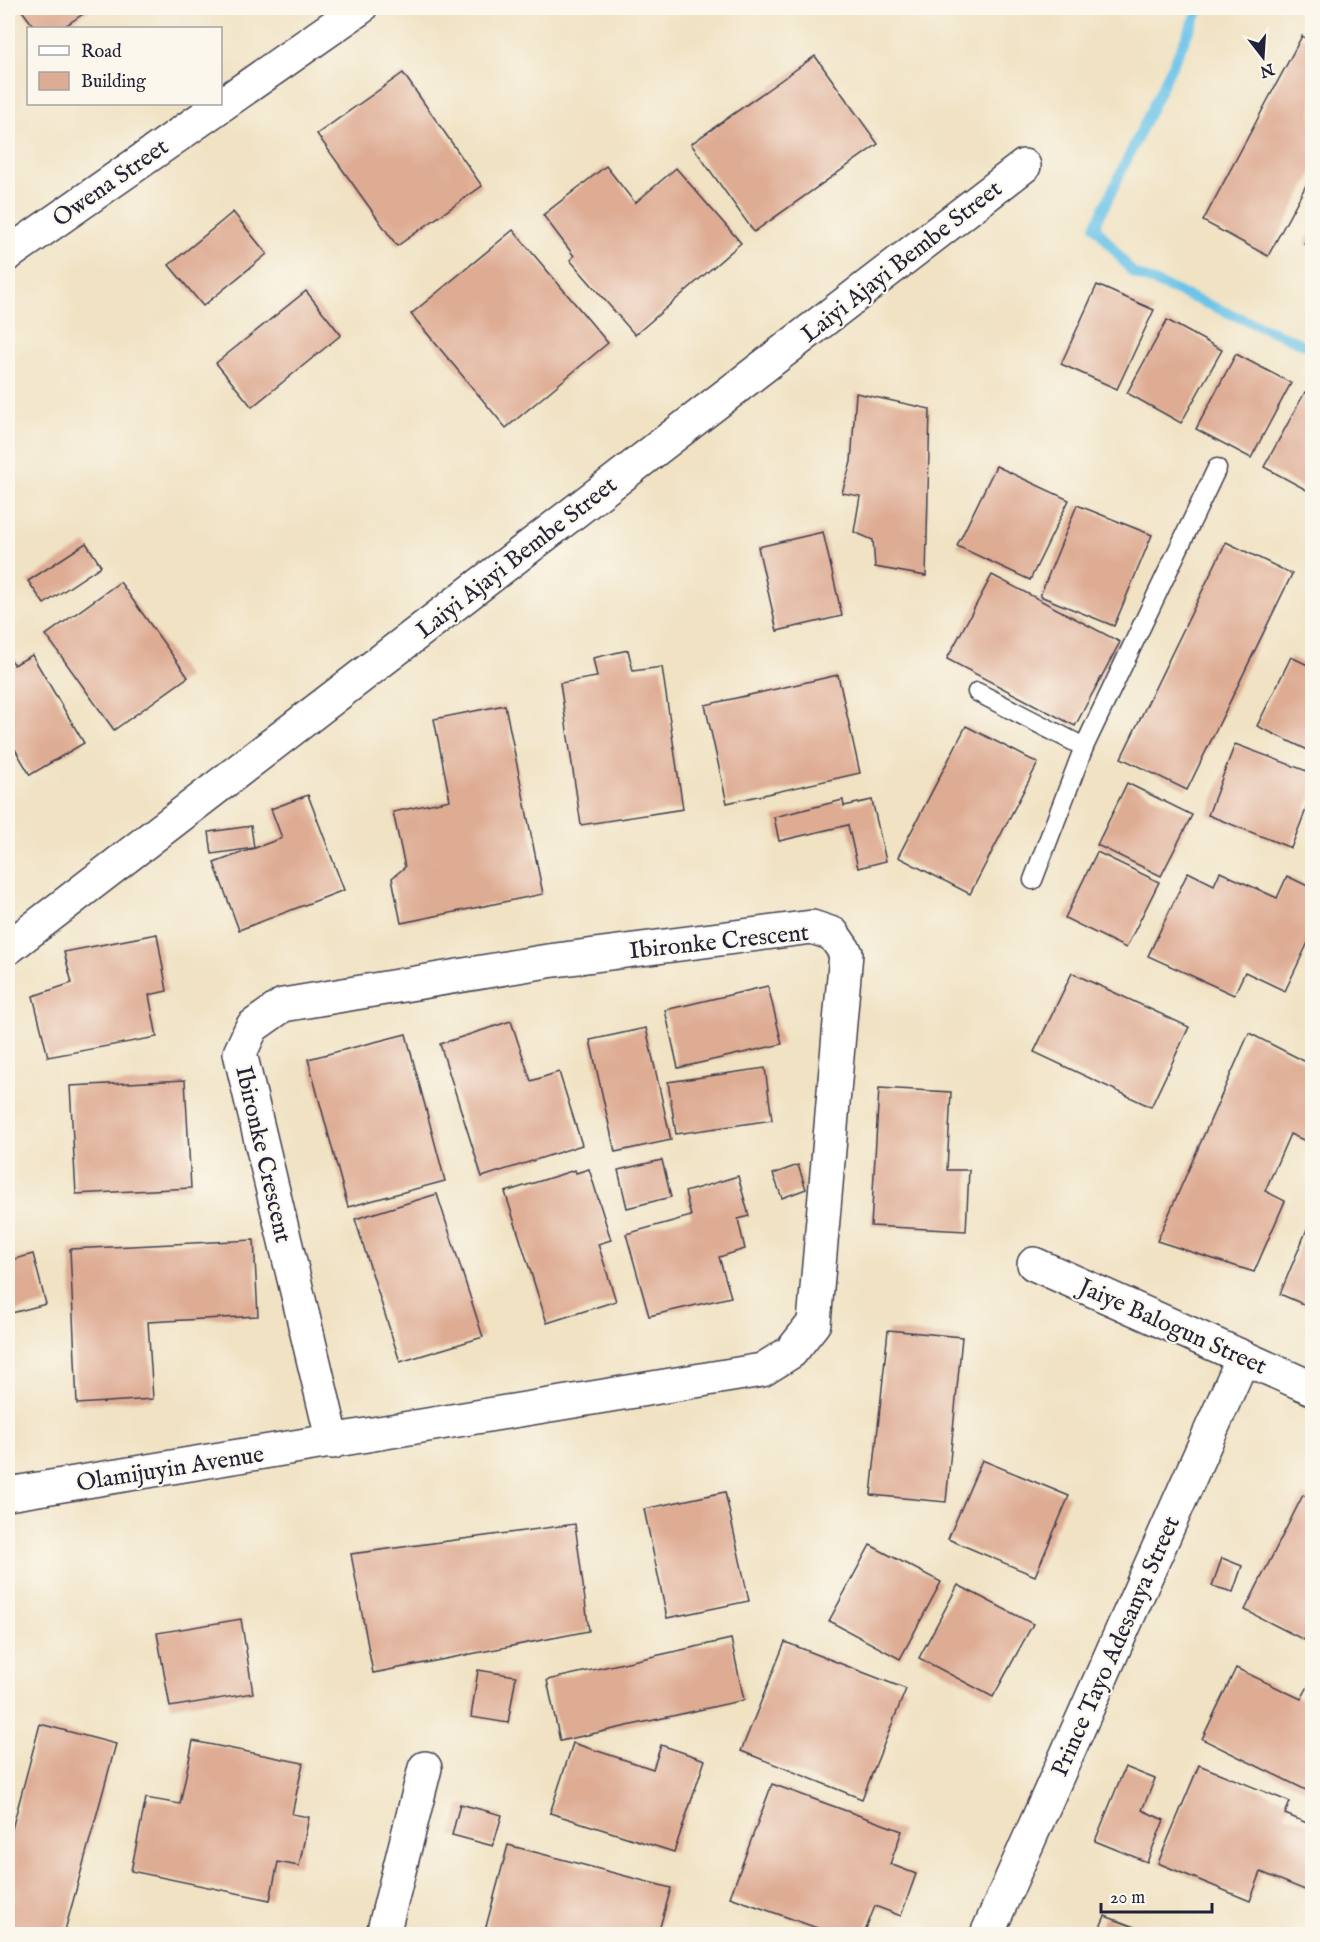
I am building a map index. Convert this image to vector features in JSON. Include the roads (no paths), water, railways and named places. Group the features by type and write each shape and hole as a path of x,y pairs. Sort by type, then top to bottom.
{"street":[{"name":"Owena Street","path":"222,104 360,8"},
{"name":"Owena Street","path":"8,254 221,105"},
{"name":"Laiyi Ajayi Bembe Street","path":"8,948 1024,166"},
{"name":"Ibironke Crescent","path":"812,927 832,934 846,953 814,1323 791,1352 762,1370 333,1442 240,1053 252,1027 283,1005 548,961 812,927"},
{"name":"Jaiye Balogun Street","path":"1034,1264 1312,1388"},
{"name":"Prince Tayo Adesanya Street","path":"987,1935 1243,1359"},
{"name":"Olamijuyin Avenue","path":"8,1494 333,1442"},
{"path":"383,1935 425,1768"}],"lane":[{"path":"1033,880 1084,747 1217,468"},
{"path":"977,692 1084,747"}],"waterway":[{"path":"1200,8 1095,226 1133,273 1312,348"}]}
